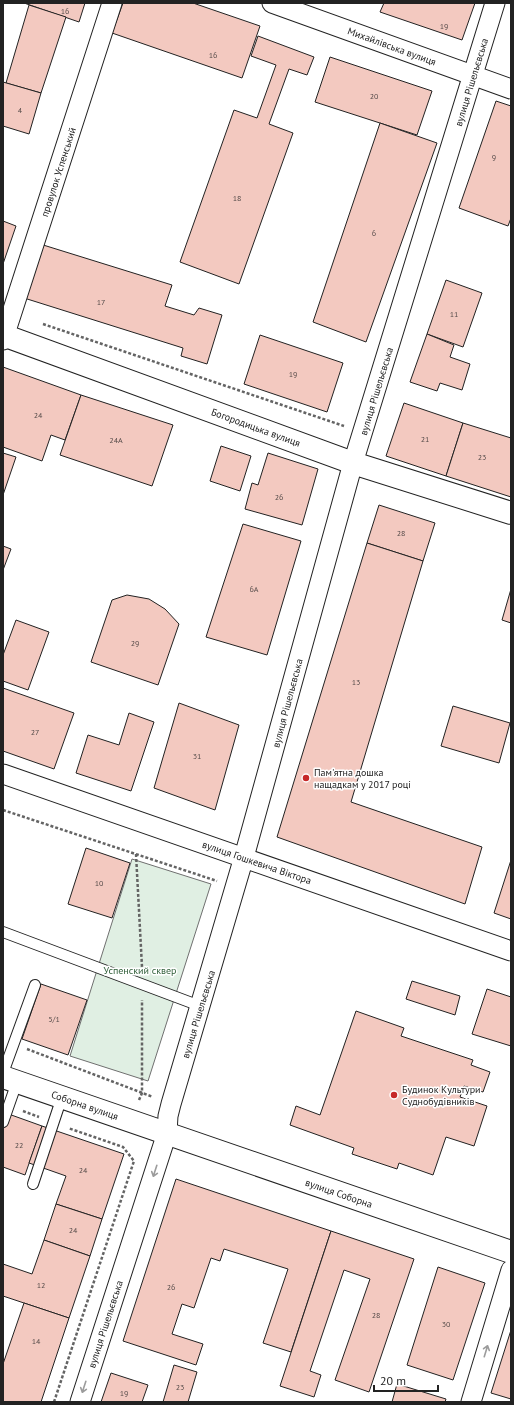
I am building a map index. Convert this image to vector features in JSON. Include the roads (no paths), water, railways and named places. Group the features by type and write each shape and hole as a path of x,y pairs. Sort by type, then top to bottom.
{"street":[{"name":"провулок Успенський","path":"4,337 112,3"},
{"name":"Михайлівська вулиця","path":"272,3 511,89"},
{"name":"вулиця Рішельєвська","path":"80,1402 167,1134 168,1116 171,1104 244,857 353,462 495,3"},
{"name":"Богородицька вулиця","path":"4,337 353,462 511,512"},
{"name":"вулиця Гошкевича Віктора","path":"3,774 511,951"},
{"name":"Соборна вулиця","path":"8,1077 167,1134"},
{"name":"вулиця Соборна","path":"167,1134 511,1252"},
{"path":"471,1402 511,1270"}],"lane":[{"path":"3,932 200,1006"},
{"path":"3,1122 8,1077 14,1044 35,986"},
{"path":"33,1184 62,1097"}],"place":[{"name":"Пам'ятна дошка нащадкам у 2017 році","path":"306,778"},
{"name":"Будинок Культури Суднобудівників","path":"394,1095"}],"park label":[{"name":"Успенский сквер","path":"140,970"}]}
